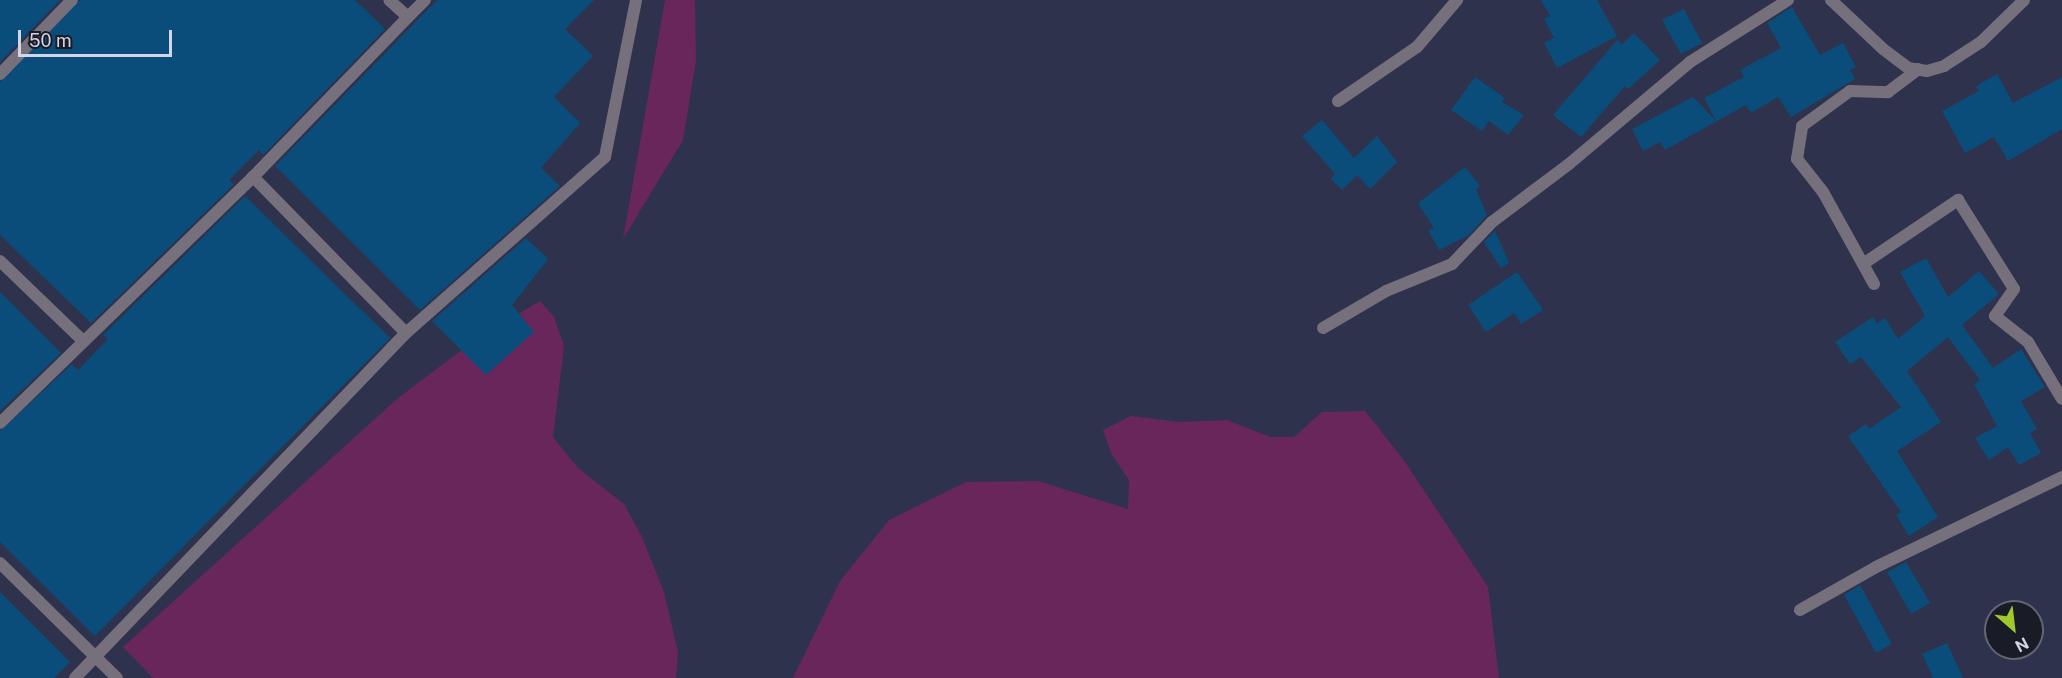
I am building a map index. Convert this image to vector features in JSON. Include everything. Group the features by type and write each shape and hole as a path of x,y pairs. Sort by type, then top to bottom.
{"street":[{"path":"0,74 72,0"},
{"path":"389,0 408,17"},
{"path":"0,423 253,177 425,0"},
{"path":"75,678 406,333 605,157 636,0"},
{"path":"1338,101 1417,47 1457,0"},
{"path":"1323,328 1386,291 1452,264 1492,222 1569,164 1690,62 1788,0"},
{"path":"1832,0 1883,49 1908,68 1927,71 1957,58 1981,42 2024,0"},
{"path":"1874,284 1824,192 1797,159 1802,126 1850,91 1888,92 1918,69"},
{"path":"253,177 406,333"},
{"path":"1863,264 1958,200 2014,289 1995,316 2028,342 2062,399"},
{"path":"0,261 83,341"},
{"path":"1800,610 1876,567 2062,477"},
{"path":"0,563 117,678"}],"shaded area":[{"path":"665,0 695,0 696,61 683,140 623,239"},
{"path":"540,301 554,317 564,346 553,437 578,468 624,504 642,537 664,592 678,652 676,678 153,678 123,647 398,398 479,337"},
{"path":"1365,411 1403,459 1488,587 1499,678 793,678 840,581 889,520 966,482 1038,481 1128,509 1129,480 1112,455 1103,430 1131,416 1179,422 1227,420 1270,437 1294,437 1322,412"}],"building":[{"path":"0,0 60,0 0,62"},
{"path":"80,0 355,0 385,29 263,155 259,150 229,180 234,184 91,323 0,235 0,82"},
{"path":"437,0 594,0 565,29 593,56 554,97 580,123 541,168 560,186 420,310 275,166"},
{"path":"1541,0 1597,0 1617,36 1557,68 1544,43 1554,38 1544,19 1550,16"},
{"path":"1792,7 1820,55 1843,43 1856,67 1850,70 1855,79 1791,117 1778,97 1751,113 1746,105 1665,150 1660,142 1643,151 1632,129 1693,97 1716,121 1704,98 1744,77 1740,70 1781,48 1767,23"},
{"path":"1684,9 1702,43 1681,54 1662,20"},
{"path":"1634,33 1660,60 1628,89 1625,86 1581,137 1553,115 1618,39 1621,45"},
{"path":"1997,74 2013,103 2062,77 2062,129 2008,161 1994,137 1965,153 1942,111 1979,91 1976,86"},
{"path":"1475,77 1505,98 1502,102 1524,115 1508,135 1489,121 1482,131 1451,110"},
{"path":"1322,120 1354,158 1377,136 1397,162 1370,189 1357,175 1342,190 1331,179 1335,174 1302,136"},
{"path":"1465,167 1480,186 1476,190 1487,215 1469,235 1439,250 1428,230 1434,228 1418,203"},
{"path":"245,196 390,338 95,636 0,542 0,431 72,364 78,370 108,339 103,335"},
{"path":"1495,231 1509,263 1501,268 1484,242"},
{"path":"526,238 548,259 512,305 534,332 486,375 432,321"},
{"path":"1926,258 1948,297 1979,271 1999,294 1962,325 1993,368 2021,349 2045,387 2021,401 2037,429 2030,433 2041,453 2019,465 2008,447 1989,460 1975,438 1997,426 1974,384 1980,380 1948,337 1907,371 1941,422 1897,451 1938,517 1909,536 1896,515 1901,512 1848,436 1866,424 1869,429 1901,407 1861,357 1850,364 1835,342 1873,317 1877,323 1885,318 1898,339 1925,316 1900,272"},
{"path":"1517,272 1543,310 1521,324 1514,313 1486,332 1468,305"},
{"path":"0,292 61,353 0,411"},
{"path":"1906,562 1930,603 1911,614 1887,572"},
{"path":"1860,585 1892,644 1876,653 1844,595"},
{"path":"0,592 70,662 54,678 0,678"},
{"path":"1947,643 1963,678 1933,678 1922,654"}]}
